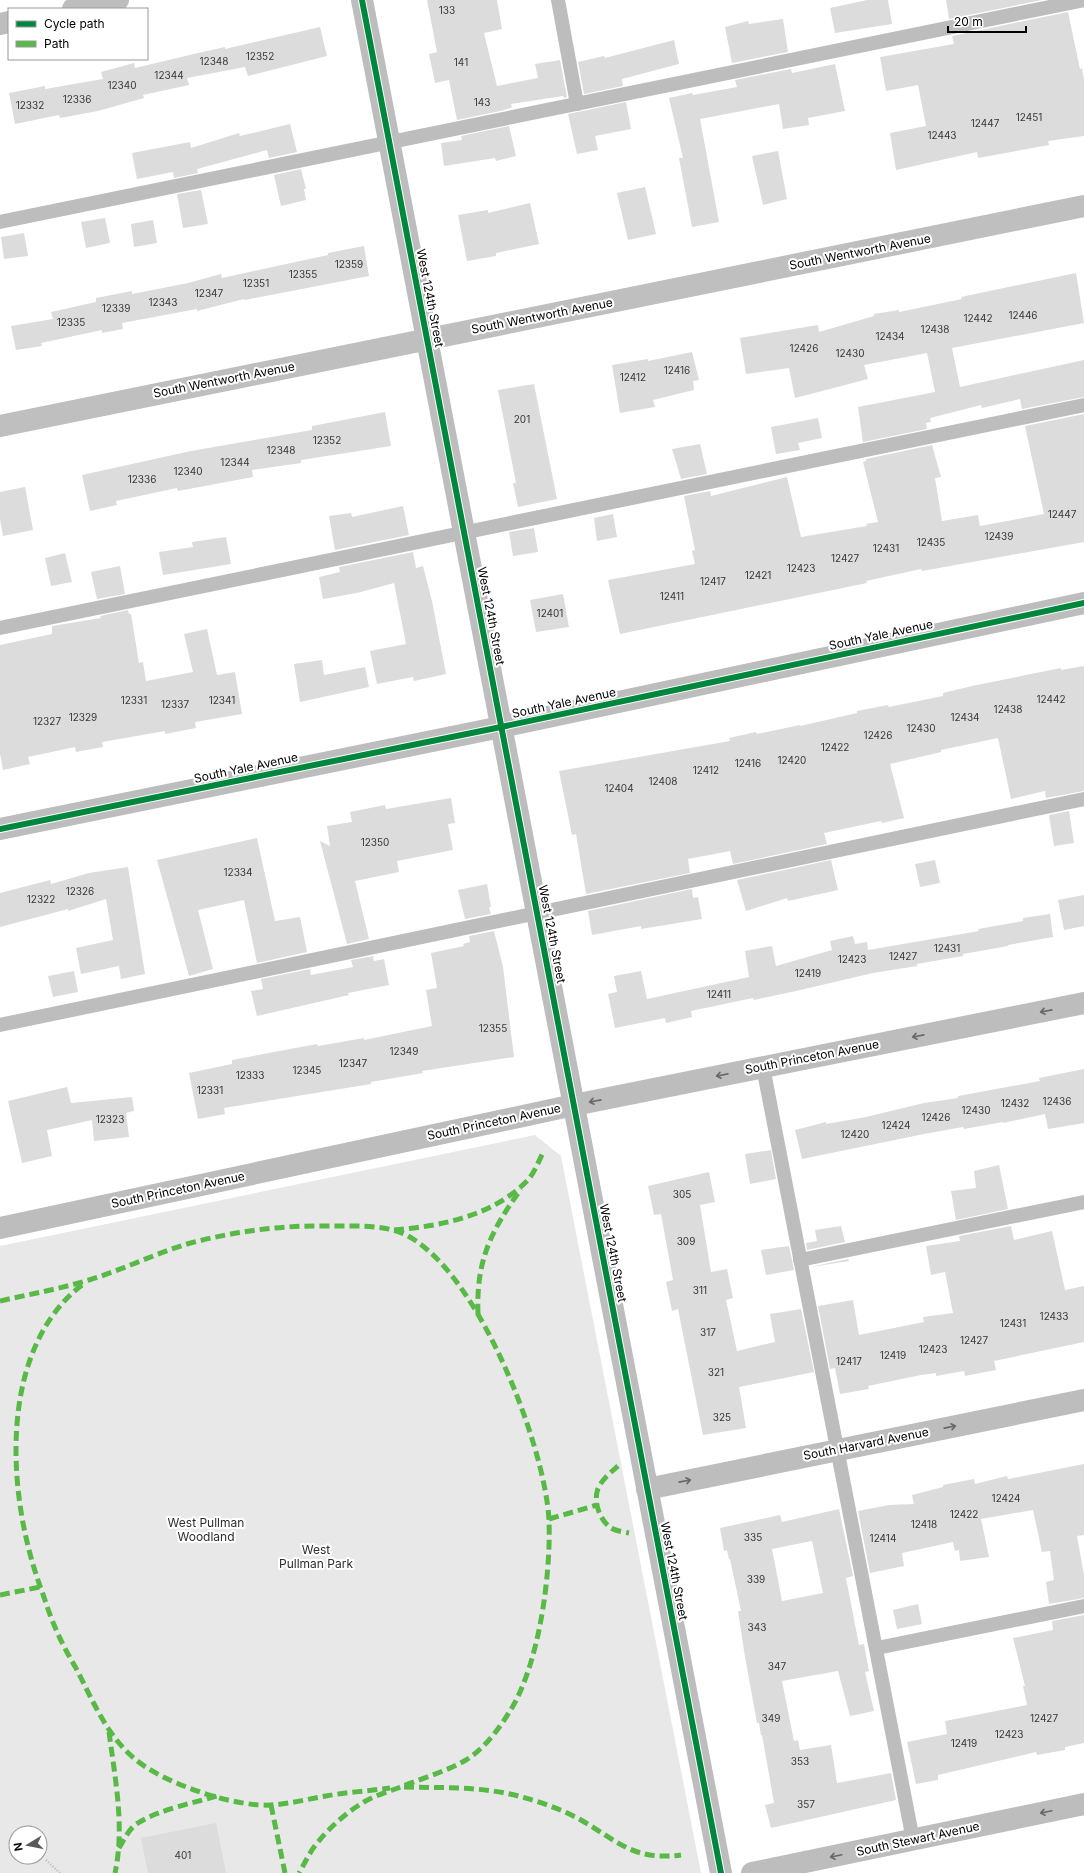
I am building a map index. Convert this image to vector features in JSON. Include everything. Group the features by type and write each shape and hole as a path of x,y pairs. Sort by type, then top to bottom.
{"street":[{"path":"78,8 118,0"},
{"name":"West 124th Street","path":"362,0 721,1873"},
{"name":"South Wentworth Avenue","path":"0,426 1084,206"},
{"name":"South Yale Avenue","path":"0,829 501,727 1084,603"},
{"name":"South Princeton Avenue","path":"0,1228 574,1105 1084,1003"},
{"name":"South Harvard Avenue","path":"647,1489 1084,1400"},
{"name":"South Stewart Avenue","path":"752,1873 1084,1804"}],"lane":[{"path":"558,0 578,104"},
{"path":"0,222 1084,0"},
{"path":"0,628 1084,405"},
{"path":"0,1025 537,914 1084,798"},
{"path":"763,1067 877,1648 913,1840"},
{"path":"800,1260 1084,1202"},
{"path":"877,1648 1084,1606"}],"path":[{"path":"48,1862 60,1873"}],"green space":[{"name":"West Pullman Park","path":"535,1135 561,1156 701,1873 0,1873 0,1246"}],"building":[{"path":"427,0 497,0 502,29 484,33 497,86 538,78 535,64 560,60 567,97 564,98 563,96 511,104 512,107 505,110 457,120 449,80 435,83 429,54 437,52"},
{"path":"867,0 888,0 892,24 835,33 830,8"},
{"path":"946,0 1042,0 949,19"},
{"path":"1068,12 1080,69 1082,68 1084,80 1084,136 1048,141 1049,145 978,158 977,152 896,170 890,133 926,126 918,85 886,91 880,57 954,44 952,36"},
{"path":"783,19 788,52 732,63 725,27 748,21 749,24"},
{"path":"320,27 327,56 248,76 245,67 187,78 189,85 143,95 144,98 98,111 60,118 59,115 15,124 9,93 45,86 45,89 103,79 101,72 134,63 135,68"},
{"path":"674,40 679,64 622,79 623,86 584,94 578,62 604,56 605,58"},
{"path":"835,64 845,111 808,118 809,125 783,129 779,104 700,119 719,222 692,227 679,158 683,158 669,98 692,93 693,95 737,87 735,80 791,69 792,73"},
{"path":"626,102 631,129 595,136 598,150 577,154 568,114"},
{"path":"290,124 297,152 269,158 267,150 197,169 198,173 174,178 173,172 137,179 132,153 190,142 191,148 239,133 240,136"},
{"path":"509,126 516,156 496,161 495,158 444,166 441,143 462,140 461,136"},
{"path":"778,151 787,199 763,205 752,156"},
{"path":"301,169 306,189 304,189 306,200 281,206 274,175"},
{"path":"645,187 656,234 628,240 617,193"},
{"path":"201,190 208,224 183,228 177,194"},
{"path":"530,203 539,244 496,253 496,256 467,261 458,215 488,210 488,213"},
{"path":"105,218 110,243 86,248 81,222"},
{"path":"153,220 157,243 134,247 131,224"},
{"path":"24,233 28,256 4,259 1,237"},
{"path":"364,246 369,276 244,299 197,311 197,309 122,323 123,329 102,333 102,330 41,343 42,346 16,350 11,326 53,319 51,312 96,302 96,298 132,291 132,294 188,283 221,274 222,278"},
{"path":"1076,273 1084,323 952,348 960,387 1084,360 1084,397 1022,409 1020,399 982,408 981,405 930,418 931,422 926,423 927,429 863,442 858,407 935,392 927,353 864,365 868,379 795,398 789,368 746,374 740,338 818,325 819,332 874,316 874,314 899,310 899,312 962,299 961,297"},
{"path":"692,352 699,380 693,381 694,390 653,400 655,407 620,413 612,365 648,359 648,361"},
{"path":"534,384 557,499 518,507 513,483 516,483 498,390"},
{"path":"385,412 391,446 301,460 301,463 252,470 253,477 178,491 177,488 116,501 117,505 90,511 82,475 191,451 312,430 312,426"},
{"path":"1084,414 1084,542 922,571 921,569 866,581 867,583 620,634 608,580 695,564 692,551 695,550 684,496 710,491 711,496 787,477 801,537 867,526 866,524 878,522 863,462 866,461 866,459 932,445 941,477 935,478 942,521 978,515 980,526 1044,514 1025,426"},
{"path":"818,418 822,438 798,443 800,450 776,454 771,427"},
{"path":"700,444 707,474 681,479 672,449"},
{"path":"25,487 33,530 3,536 0,519 0,492"},
{"path":"403,506 409,535 335,550 329,516 351,513 352,517"},
{"path":"613,514 617,537 597,541 594,518"},
{"path":"534,528 538,552 513,556 509,532"},
{"path":"226,537 231,564 163,575 159,552 193,547 192,542"},
{"path":"413,552 416,568 423,566 432,601 446,674 414,681 413,677 377,684 370,651 406,644 394,583 357,593 323,599 319,577 340,572 339,567"},
{"path":"65,553 72,582 51,586 45,558"},
{"path":"120,566 125,594 97,599 91,572"},
{"path":"563,594 569,627 536,632 530,600"},
{"path":"128,610 129,614 131,614 139,663 143,662 146,681 193,672 184,634 207,629 217,675 235,672 242,714 195,722 196,728 165,734 165,731 102,742 103,747 76,752 75,747 28,757 30,764 3,770 0,754 0,645 52,634 52,626 101,618 100,616"},
{"path":"322,660 324,675 365,667 369,687 300,702 294,664"},
{"path":"1084,666 1084,791 1046,798 1045,791 1011,799 998,738 941,750 941,752 890,764 904,818 882,823 881,821 824,833 827,844 733,864 730,851 688,859 690,873 586,894 576,834 572,835 559,771 730,741 729,738 756,732 757,734 800,726 857,713 857,711 888,705 889,707 943,696 943,693 972,686 1061,668 1061,670"},
{"path":"451,798 455,823 448,824 453,850 397,861 399,872 355,881 369,939 347,944 320,841 330,846 327,826 352,822 350,812 385,805 386,809"},
{"path":"1069,811 1074,843 1054,846 1049,815"},
{"path":"257,838 275,921 300,917 307,952 257,963 244,900 198,910 213,969 189,976 157,860"},
{"path":"831,860 838,890 788,901 787,898 746,911 737,880"},
{"path":"935,860 940,883 920,887 915,864"},
{"path":"128,867 145,974 121,979 119,966 81,974 76,948 113,940 106,899 68,911 68,909 0,927 0,893 50,880 51,884 89,873"},
{"path":"487,884 491,914 465,919 458,890"},
{"path":"692,889 693,898 698,897 702,919 641,929 641,926 592,935 588,911"},
{"path":"1084,895 1084,926 1064,930 1058,900"},
{"path":"1050,914 1053,937 963,954 963,956 917,964 917,966 873,973 754,1000 753,998 691,1011 692,1017 666,1023 665,1018 615,1028 608,994 617,992 614,976 641,971 647,999 749,977 745,951 772,946 776,966 832,950 830,941 853,936 855,944 867,942 868,950 979,931 978,929 1023,921 1023,918"},
{"path":"494,931 503,967 514,1057 422,1071 423,1073 371,1082 371,1084 224,1108 225,1114 198,1119 189,1073 232,1064 232,1060 317,1044 318,1046 364,1038 364,1040 432,1026 426,990 437,988 431,953 464,946 463,944 470,942 469,936"},
{"path":"373,956 374,961 384,959 389,985 348,993 349,995 257,1016 251,991 263,989 261,979 310,969 311,975 353,967 351,960"},
{"path":"74,971 78,992 53,997 48,976"},
{"path":"1084,1069 1084,1123 1048,1129 1045,1114 1003,1123 964,1129 963,1127 924,1134 802,1159 795,1130 826,1122 826,1124 866,1117 924,1103 958,1098 958,1096 1040,1081 1039,1078"},
{"path":"67,1087 71,1103 132,1097 134,1111 126,1113 129,1137 94,1141 92,1120 47,1130 52,1156 22,1163 8,1101"},
{"path":"771,1150 776,1179 750,1184 745,1154"},
{"path":"999,1165 1008,1209 956,1220 951,1191 976,1188 974,1171"},
{"path":"709,1172 715,1202 700,1205 711,1272 727,1269 733,1298 726,1300 737,1351 775,1342 770,1314 801,1309 814,1372 739,1387 746,1428 703,1435 678,1309 672,1311 666,1282 673,1280 661,1214 654,1215 648,1186"},
{"path":"841,1226 845,1242 807,1250 806,1243 817,1241 815,1230"},
{"path":"1011,1226 1014,1240 1052,1231 1065,1290 1084,1286 1084,1342 994,1361 996,1370 965,1376 964,1371 936,1376 936,1373 921,1375 868,1386 869,1389 840,1394 835,1368 830,1369 818,1306 853,1300 859,1335 924,1322 923,1317 953,1313 945,1272 931,1275 926,1246 960,1241 959,1236"},
{"path":"789,1246 794,1270 766,1275 761,1250"},
{"path":"848,1259 849,1261 810,1267"},
{"path":"1084,1464 1084,1535 1077,1536 1084,1575 1084,1598 1049,1604 1046,1582 1054,1580 1050,1551 1042,1552 1033,1510 981,1519 989,1557 960,1561 959,1550 955,1551 953,1542 902,1553 904,1566 870,1573 858,1511 889,1505 914,1504 912,1495 943,1487 943,1485 974,1479 975,1484 1007,1476 1008,1479"},
{"path":"839,1509 853,1576 846,1578 859,1645 864,1644 869,1671 865,1672 874,1711 850,1716 838,1671 782,1681 794,1741 798,1740 800,1750 831,1745 837,1783 891,1773 896,1800 771,1828 765,1805 774,1803 762,1735 759,1723 757,1723 745,1657 738,1611 741,1611 730,1559 727,1550 724,1551 720,1528 780,1515 782,1522","holes":["812,1541 823,1593 782,1601 772,1549"]},
{"path":"918,1604 922,1624 897,1629 893,1610"},
{"path":"1084,1615 1084,1743 1065,1747 1065,1750 1037,1755 1036,1752 938,1775 938,1780 916,1784 907,1742 947,1734 945,1721 1027,1705 1023,1686 1025,1686 1013,1638 1053,1630 1052,1621"},
{"path":"216,1823 226,1873 148,1873 141,1838"}],"marked path":[{"path":"394,1230 430,1226 483,1211 514,1192 528,1180 535,1170 544,1151"},
{"path":"478,1314 480,1278 488,1247 501,1219 521,1189"},
{"path":"0,1301 89,1280 114,1272 175,1248 205,1239 241,1232 277,1228 313,1226 378,1227 393,1230 422,1245 450,1274 476,1312 500,1355 519,1402 534,1447 545,1488 549,1521 548,1567 545,1593 536,1645 529,1670 510,1711 496,1732 479,1750 466,1760 450,1768 376,1796 351,1810 333,1825 312,1849 299,1873"},
{"path":"82,1285 55,1312 36,1345 23,1382 17,1422 16,1464 20,1506 28,1548 40,1586 60,1638 98,1712 124,1749 149,1769 191,1789 225,1799 241,1803 271,1805 292,1803 342,1793 390,1788"},
{"path":"618,1466 605,1478 598,1488 596,1497 597,1507 601,1517 607,1525 615,1530 629,1533"},
{"path":"549,1519 597,1505"},
{"path":"0,1595 40,1587"},
{"path":"109,1732 119,1820 118,1856 115,1873"},
{"path":"404,1787 478,1789 507,1793 544,1804 567,1813 628,1848 639,1852 651,1855 681,1855"},
{"path":"119,1848 132,1828 146,1818 176,1807 217,1796"},
{"path":"271,1805 285,1873"}],"cycle path":[{"path":"362,0 721,1873"},
{"path":"0,829 501,727 1084,603"}],"park label":[{"name":"West Pullman Woodland","path":"206,1530"}]}
